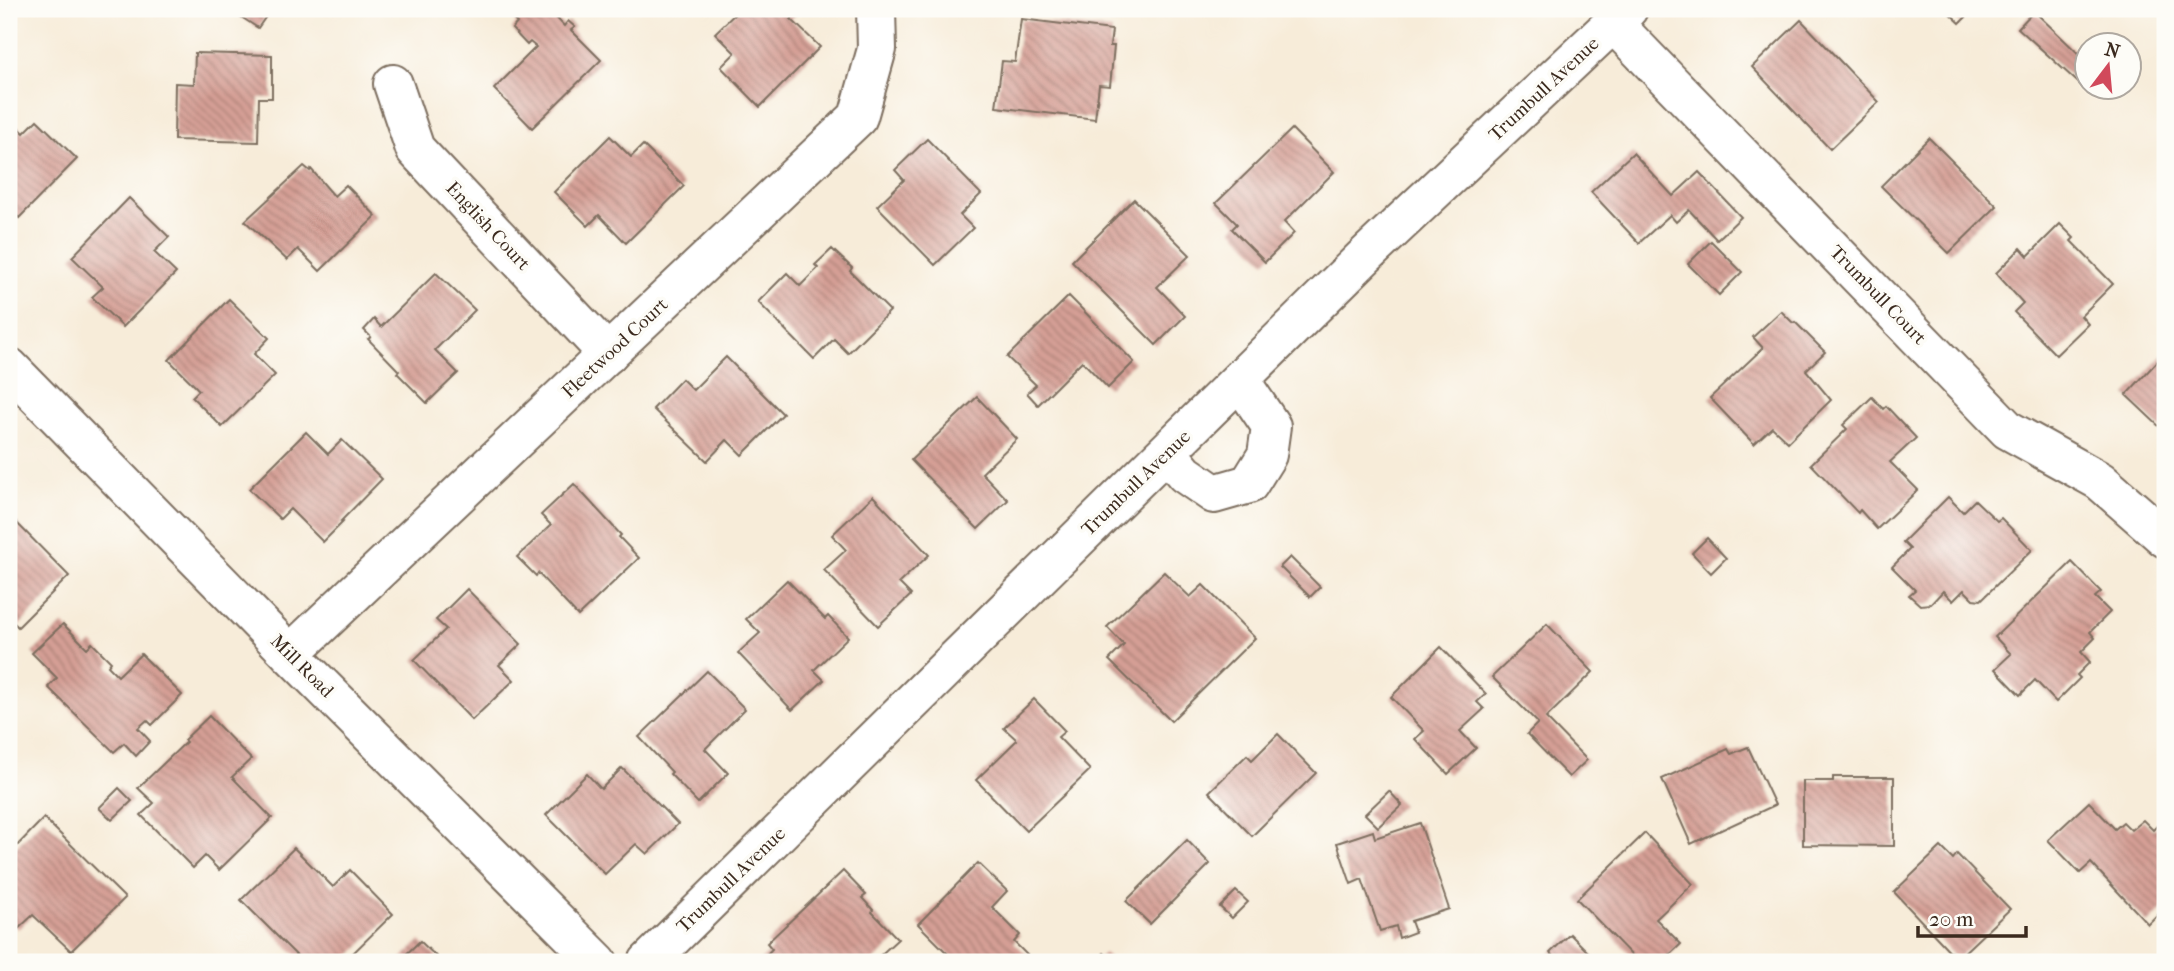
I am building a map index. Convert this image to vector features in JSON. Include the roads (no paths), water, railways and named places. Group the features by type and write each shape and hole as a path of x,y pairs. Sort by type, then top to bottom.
{"street":[{"name":"Fleetwood Court","path":"290,654 858,117 877,49 876,9"},
{"name":"Trumbull Avenue","path":"648,962 1364,257 1621,16"},
{"name":"Trumbull Court","path":"1621,16 2008,429 2100,481 2165,538"},
{"name":"English Court","path":"393,84 415,149 608,354"},
{"name":"Mill Road","path":"9,367 290,654 598,962"},
{"path":"1167,452 1185,474 1214,494 1249,484 1267,455 1271,426 1240,380"}]}
